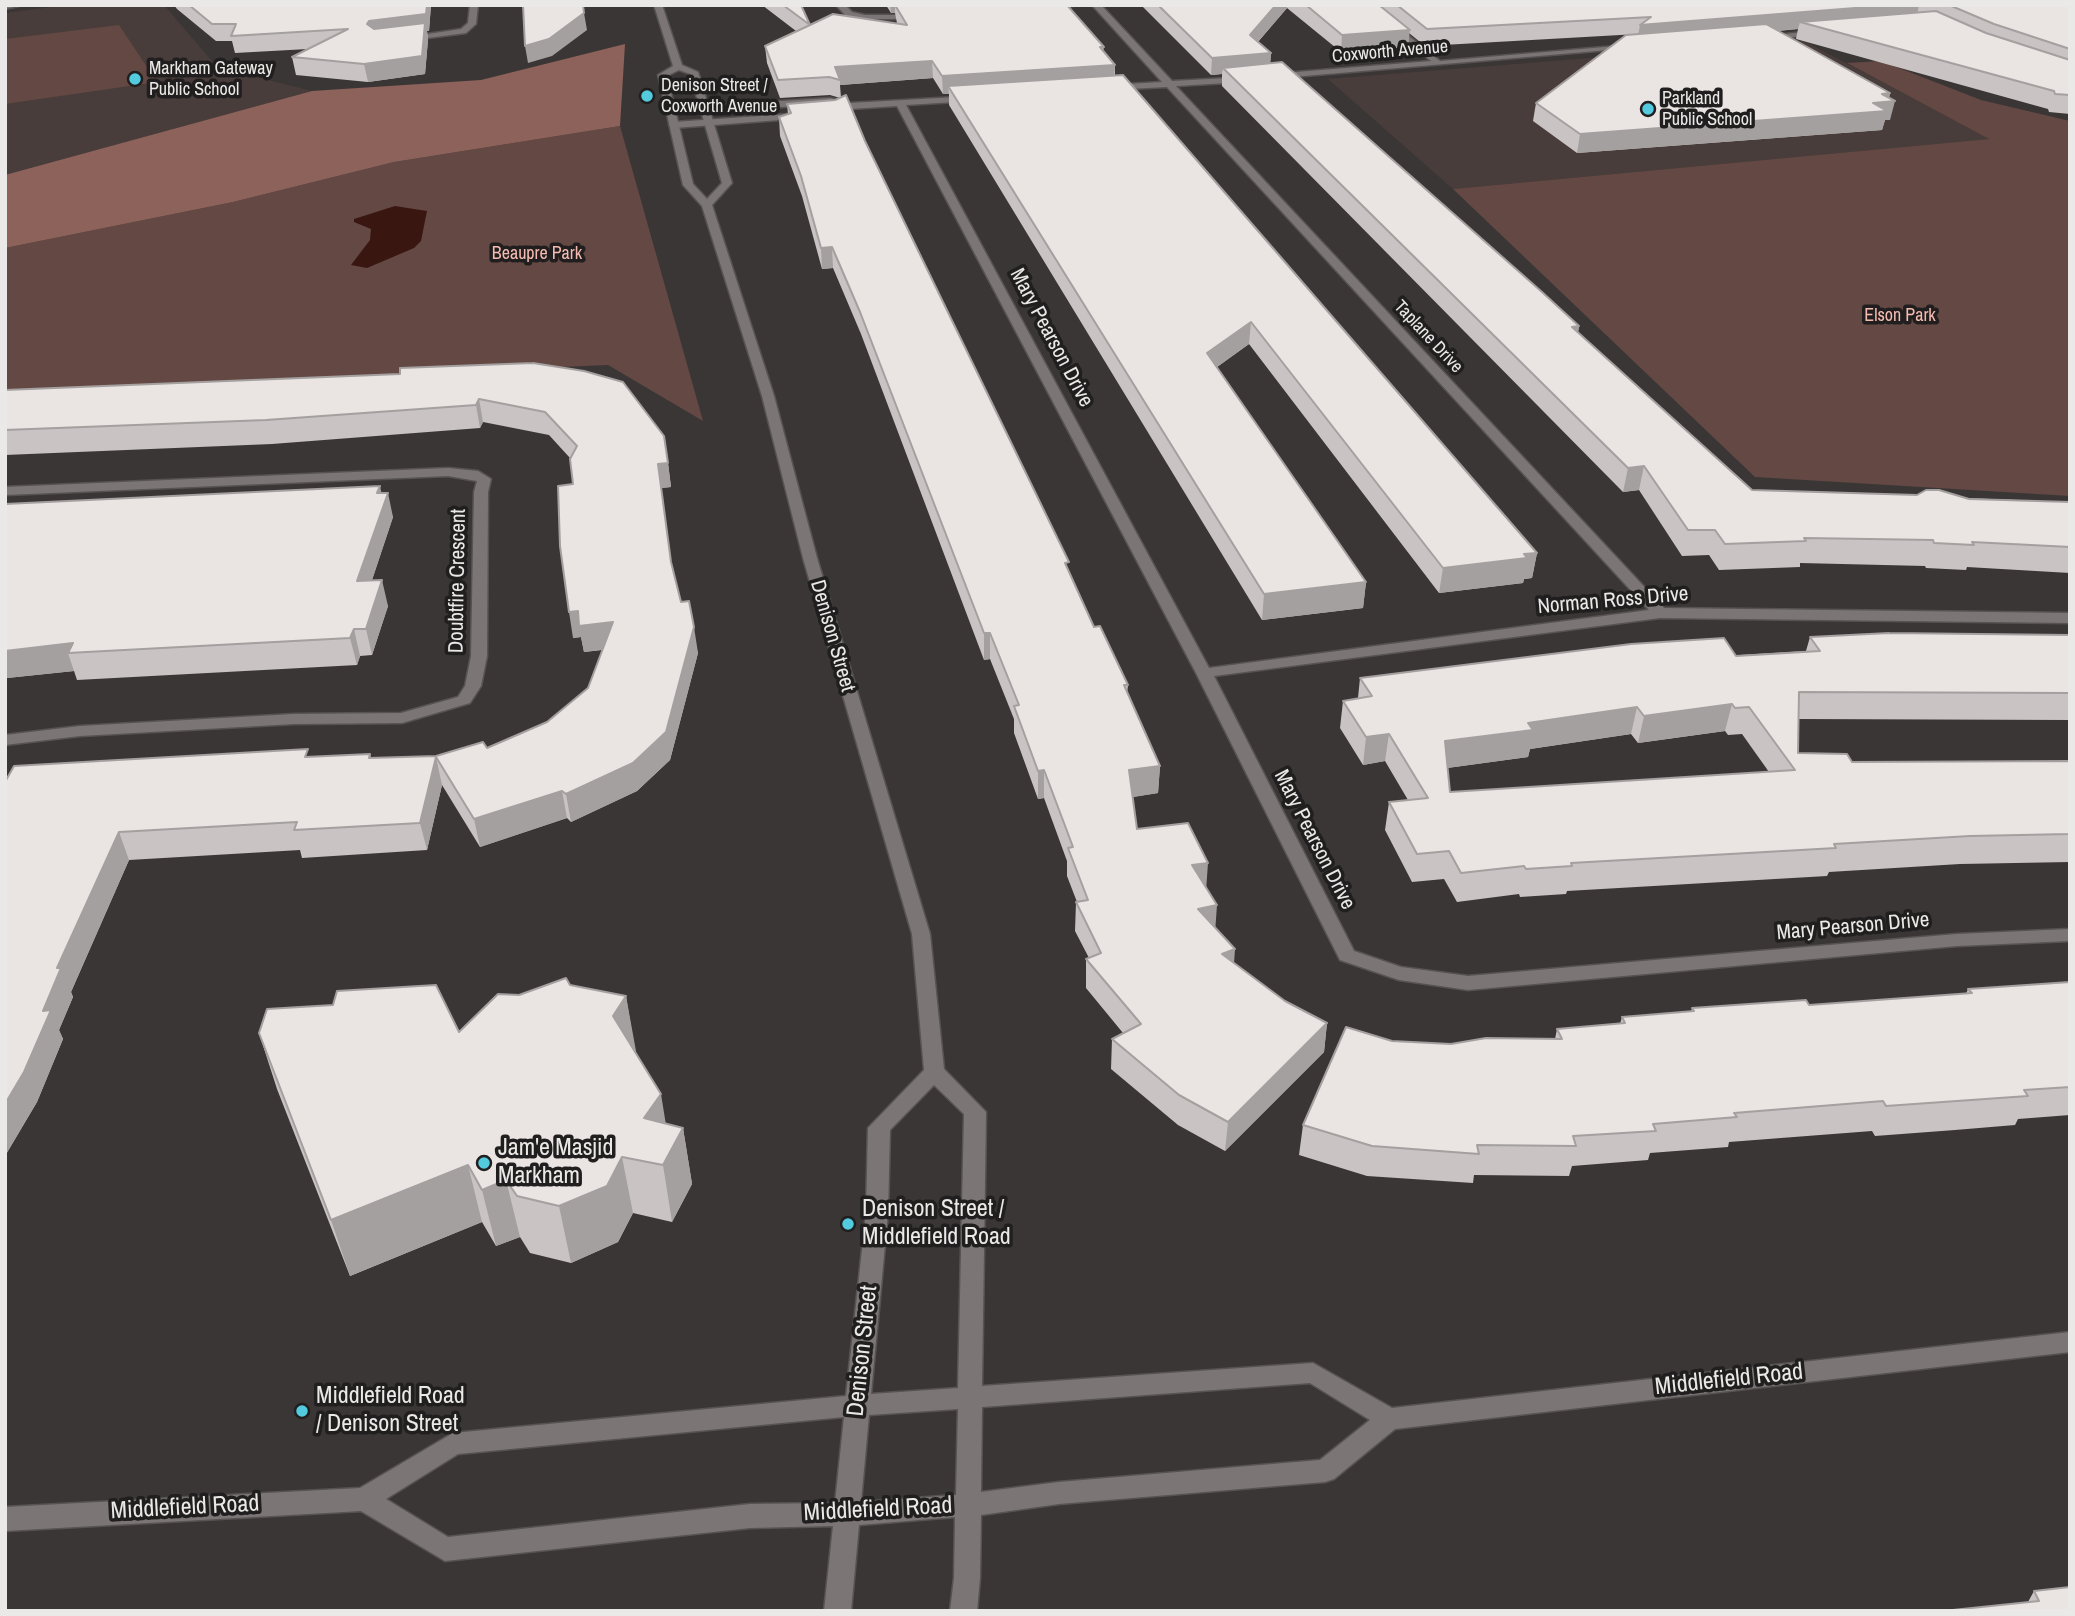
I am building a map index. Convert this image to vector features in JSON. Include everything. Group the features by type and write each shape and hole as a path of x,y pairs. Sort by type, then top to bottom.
{"street":[{"path":"8,6 19,5"},
{"path":"391,40 463,31 472,24 474,5"},
{"path":"658,5 678,67 694,72 727,184 707,205"},
{"path":"840,5 849,13 866,17 929,16"},
{"path":"1035,8 1075,5"},
{"name":"Taplane Drive","path":"1096,5 1660,613"},
{"path":"1365,5 1439,64"},
{"path":"1757,37 1835,31"},
{"name":"Coxworth Avenue","path":"1102,89 1632,48"},
{"name":"Denison Street","path":"678,67 662,75 688,185 707,205 768,396 810,558 921,934 934,1072 878,1128 877,1213 837,1611"},
{"path":"669,111 830,101 850,106 981,97"},
{"name":"Mary Pearson Drive","path":"900,102 1204,673 1347,955 1399,973 1468,983 1957,940 2070,935"},
{"path":"836,113 850,106"},
{"path":"674,125 808,115"},
{"name":"Doubtfire Crescent","path":"5,491 447,472 472,474 484,479 481,492 479,656 473,686 464,700 402,718 281,719 80,731 5,740"},
{"name":"Norman Ross Drive","path":"1204,673 1660,613 2070,618"},
{"path":"934,1072 975,1112 969,1505 967,1578 963,1611"},
{"name":"Middlefield Road","path":"364,1499 444,1549 750,1516 848,1514 969,1505 1059,1493 1325,1471 1389,1419 2070,1342"},
{"name":"Middlefield Road","path":"5,1519 364,1499 453,1444 858,1406 1313,1373 1389,1419"}],"shaded area":[{"name":"Markham Gateway Public School","path":"67,5 164,5 217,67 312,91 5,175 5,13"},
{"name":"Parkland Public School","path":"1804,41 1990,139 1453,189 1328,79"},
{"path":"625,44 620,126 394,162 233,202 5,248 5,175 312,91 481,80"},
{"path":"395,206 427,211 421,241 414,248 367,268 351,265 370,240 371,229 354,222 354,219"}],"green space":[{"path":"119,25 157,82 5,104 5,39"},
{"name":"Elson Park","path":"1881,61 1981,100 2070,121 2070,496 1755,477 1453,189 1989,139 1847,63"},
{"name":"Beaupre Park","path":"620,126 703,421 608,365 5,391 5,248 233,202 394,162"}],"building":[{"path":"189,5 427,5 426,14 369,21 367,24 374,29 425,23 422,56 364,64 292,57 348,29 231,36 236,24 212,24"},
{"path":"523,5 583,5 584,13 549,39 525,46"},
{"path":"783,5 801,5 810,25"},
{"path":"895,5 1067,5 1104,47 1100,47 1115,65 942,76 932,61 835,67 840,80 829,77 778,80 765,46 833,14 907,25"},
{"path":"1158,5 1276,5 1250,35 1271,53 1212,58"},
{"path":"1306,5 1379,5 1410,30 1342,35"},
{"path":"1397,5 1893,5 1640,25 1651,17 1427,29"},
{"path":"1949,5 2070,5 2070,49 1994,24"},
{"path":"1936,11 1986,33 2070,60 2070,95 2055,94 2054,91 1800,22"},
{"path":"1766,24 1890,93 1882,94 1895,101 1873,103 1887,111 1580,134 1536,103 1626,35"},
{"path":"1282,62 1542,292 1579,326 1572,327 1752,490 1917,495 1926,490 1939,490 1969,499 2070,502 2070,547 1972,542 1974,545 1934,543 1933,540 1804,538 1806,541 1725,544 1715,530 1688,530 1644,466 1628,468 1223,68"},
{"path":"1123,75 1537,553 1524,554 1527,558 1443,568 1251,322 1207,353 1366,582 1264,594 948,86"},
{"path":"846,95 865,141 1069,562 1065,563 1094,627 1100,626 1128,685 1124,685 1160,766 1129,770 1137,829 1188,823 1208,863 1192,865 1217,905 1198,909 1235,949 1222,954 1285,1001 1327,1023 1228,1122 1179,1095 1112,1039 1141,1024 1086,959 1101,953 1076,902 1088,900 1068,848 1073,847 1044,770 1038,771 1014,706 1019,705 990,633 984,633 860,312 832,247 821,248 801,176 779,117 791,113 787,104 835,100"},
{"path":"533,363 584,371 623,382 664,436 668,463 658,464 671,562 681,602 689,601 694,627 666,732 633,763 566,794 562,791 474,819 436,757 420,823 294,830 297,822 119,832 57,968 61,968 43,1011 51,1010 24,1072 5,1104 5,782 14,766 308,749 305,757 370,754 369,758 436,756 483,742 487,748 547,722 588,688 613,622 579,626 578,611 569,612 560,546 558,486 573,484 570,459 577,446 545,412 479,399 476,405 266,420 5,430 5,390 400,374 400,368"},
{"path":"380,486 377,493 388,493 357,581 382,580 366,629 354,629 350,638 68,653 73,643 5,651 5,504"},
{"path":"1889,633 2070,635 2070,693 1799,692 1798,753 1847,754 1852,762 2070,761 2070,834 1970,836 1834,844 1836,848 1571,863 1572,866 1526,869 1524,866 1461,873 1449,851 1417,854 1389,802 1428,798 1389,734 1366,737 1343,701 1372,696 1360,678 1631,644 1724,638 1736,656 1820,651 1810,637","holes":["1732,704 1735,708 1749,707 1795,770 1450,792 1445,741 1533,730 1528,723 1637,707 1644,716"]},
{"name":"Jam'e Masjid Markham","path":"566,978 570,985 626,996 613,1016 661,1094 644,1118 683,1128 663,1165 622,1157 607,1186 559,1206 517,1196 506,1180 482,1190 468,1165 331,1220 259,1033 267,1009 333,1005 337,991 436,985 459,1032 498,994 519,995"},
{"path":"2070,982 2070,1087 2024,1090 2028,1096 1886,1106 1883,1101 1734,1113 1737,1117 1653,1124 1656,1131 1573,1136 1576,1146 1477,1145 1479,1154 1372,1146 1303,1125 1346,1027 1392,1041 1451,1044 1486,1038 1562,1039 1557,1029 1625,1023 1622,1017 1694,1011 1692,1008 1806,1000 1809,1005 1972,993 1968,989"},
{"path":"2070,1587 2070,1611 1943,1611 2039,1601 2034,1591"}],"place":[{"name":"Markham Gateway Public School","path":"135,79"},
{"name":"Denison Street / Coxworth Avenue","path":"647,96"},
{"name":"Parkland Public School","path":"1648,109"},
{"name":"Jam'e Masjid Markham","path":"484,1163"},
{"name":"Denison Street / Middlefield Road","path":"848,1224"},
{"name":"Middlefield Road / Denison Street","path":"302,1411"}]}
